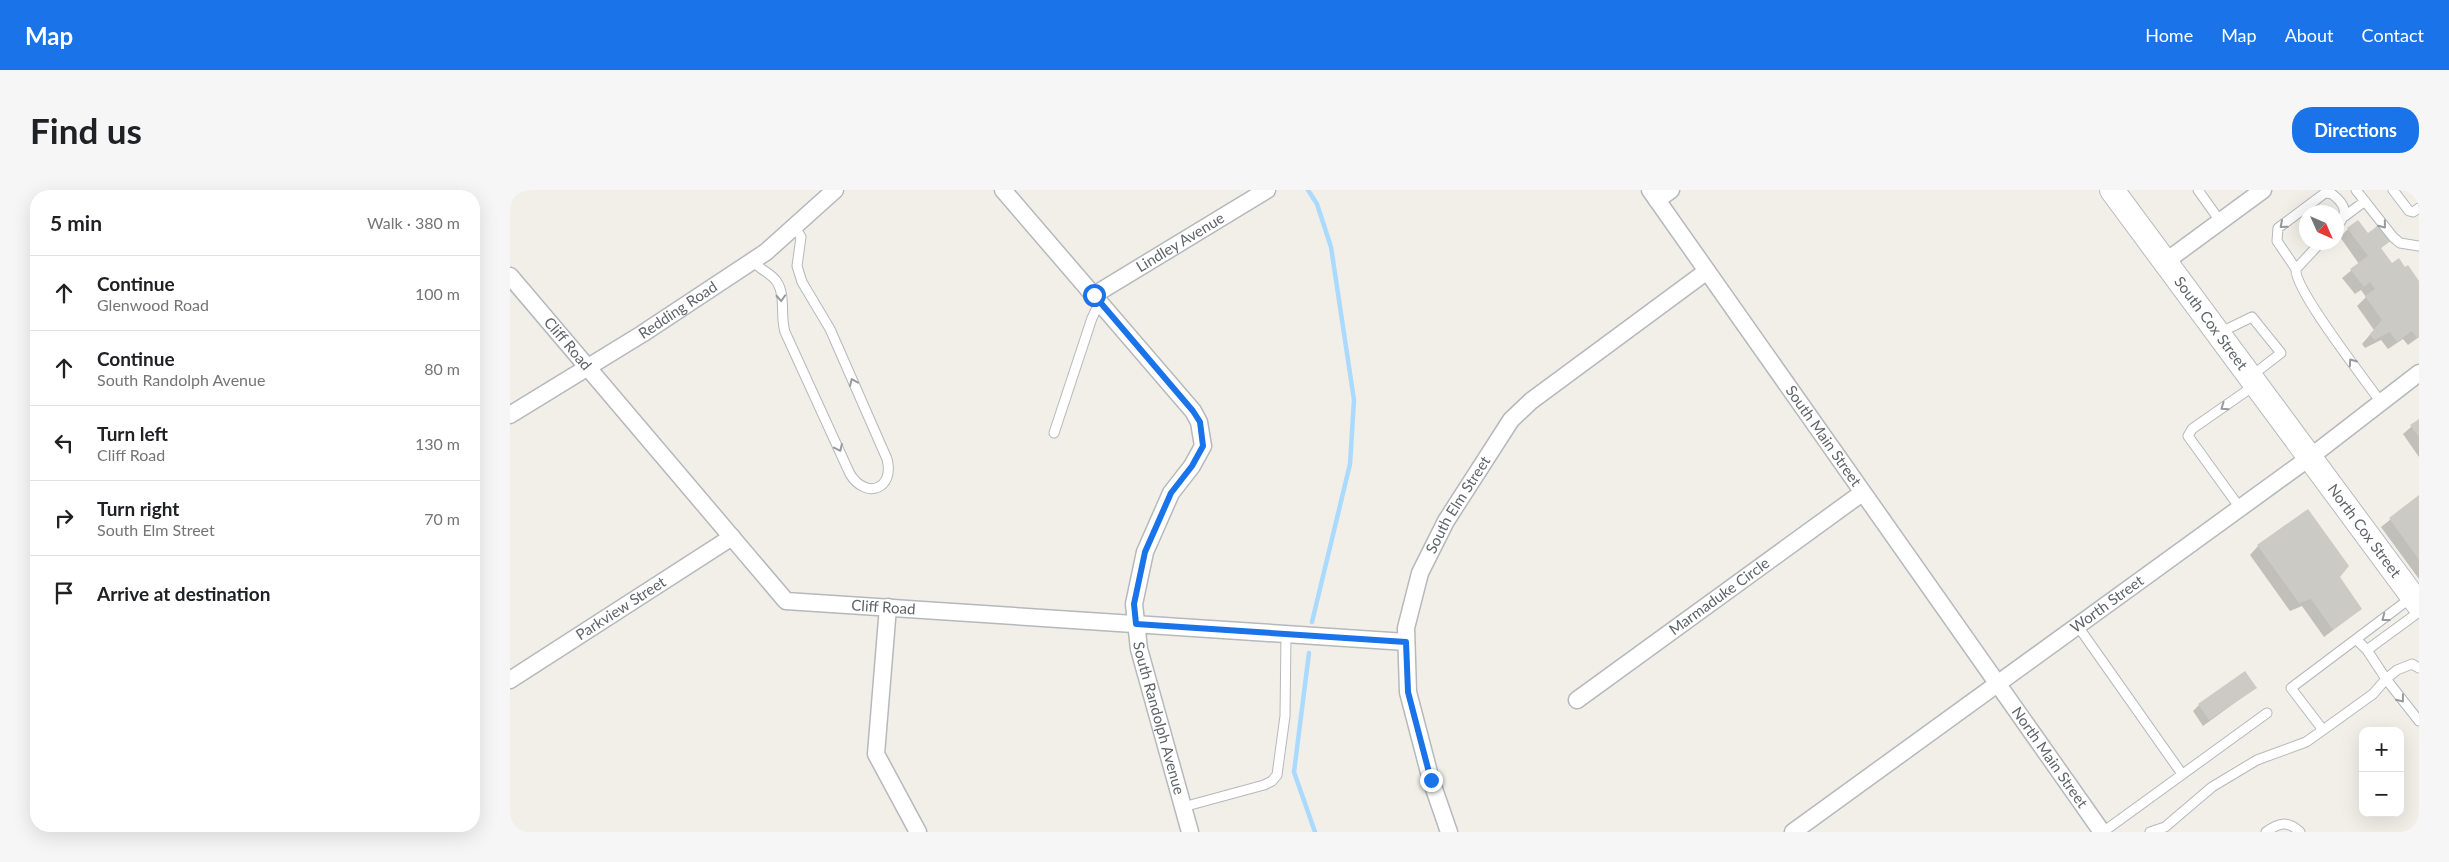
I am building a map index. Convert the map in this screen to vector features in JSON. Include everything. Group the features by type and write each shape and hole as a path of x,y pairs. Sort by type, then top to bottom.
{"main road":[{"name":"South Cox Street","path":"2112,190 2309,458"},
{"name":"North Cox Street","path":"2309,458 2417,605"}],"street":[{"name":"Redding Road","path":"510,415 753,262 835,190"},
{"name":"South Randolph Avenue","path":"1003,190 1193,411 1200,422 1203,446 1192,466 1171,493 1145,552 1134,604 1139,649 1190,832"},
{"name":"Lindley Avenue","path":"1097,298 1267,190"},
{"path":"1653,195 1670,190"},
{"path":"2165,262 2263,190"},
{"name":"South Main Street","path":"1653,195 1996,684"},
{"name":"South Elm Street","path":"1449,832 1431,780 1408,692 1406,628 1420,573 1446,521 1511,420 1531,401 1707,272"},
{"name":"Cliff Road","path":"510,276 786,601 1406,642"},
{"name":"Worth Street","path":"1793,832 2309,458 2380,401 2419,373"},
{"name":"Marmaduke Circle","path":"1577,700 1862,493"},
{"name":"Parkview Street","path":"510,680 732,536"},
{"path":"888,607 876,754 918,832"},
{"name":"North Main Street","path":"1996,684 2102,832"}],"lane":[{"path":"2198,190 2220,221"},
{"path":"2356,190 2400,243 2418,243"},
{"path":"2393,190 2409,211 2412,212 2419,208"},
{"path":"2345,216 2346,211 2340,200 2332,194 2326,194 2278,228 2277,241 2296,270 2308,300 2380,401"},
{"path":"2345,216 2364,201"},
{"path":"753,262 773,278 780,287 781,318 785,332 850,474 860,486 866,489 876,488 886,480 889,472 887,459 830,329 802,282 797,266 801,237 795,227"},
{"path":"2296,270 2314,250"},
{"path":"1054,433 1097,298"},
{"path":"2218,333 2252,317 2281,353 2253,381 2192,429 2188,436 2240,508"},
{"path":"2323,730 2291,688 2357,640 2417,605"},
{"path":"2367,650 2417,605"},
{"path":"2077,625 2182,774"},
{"path":"1183,807 1264,785 1272,781 1277,775 1285,716 1286,634"},
{"path":"2357,640 2367,650 2386,679 2419,722"},
{"path":"2150,832 2165,827 2212,787 2257,760 2306,742 2373,694 2397,670 2412,664 2419,668"},
{"path":"2102,832 2267,712"},
{"path":"2266,832 2283,823 2290,824 2300,832"}],"building":[{"path":"2358,220 2368,233 2380,224 2392,240 2381,248 2392,263 2399,258 2405,267 2408,265 2419,281 2419,337 2417,338 2412,331 2397,342 2390,332 2374,340 2370,334 2382,320 2365,296 2375,289 2370,282 2364,287 2350,269 2368,256 2347,228"},
{"path":"2419,419 2419,437 2410,425"},
{"path":"2419,495 2419,560 2389,518"},
{"path":"2308,509 2349,566 2340,577 2362,609 2333,630 2311,599 2299,603 2257,545"},
{"path":"2245,671 2257,688 2209,720 2198,704"}],"waterway":[{"path":"1308,190 1317,204 1331,247 1354,400 1350,464 1312,622"},
{"path":"1309,653 1294,772 1315,832"}],"route":[{"path":"1094,295 1193,411 1200,422 1203,446 1192,466 1171,493 1145,552 1134,604 1136,624 1406,642 1408,692 1431,780"}]}
